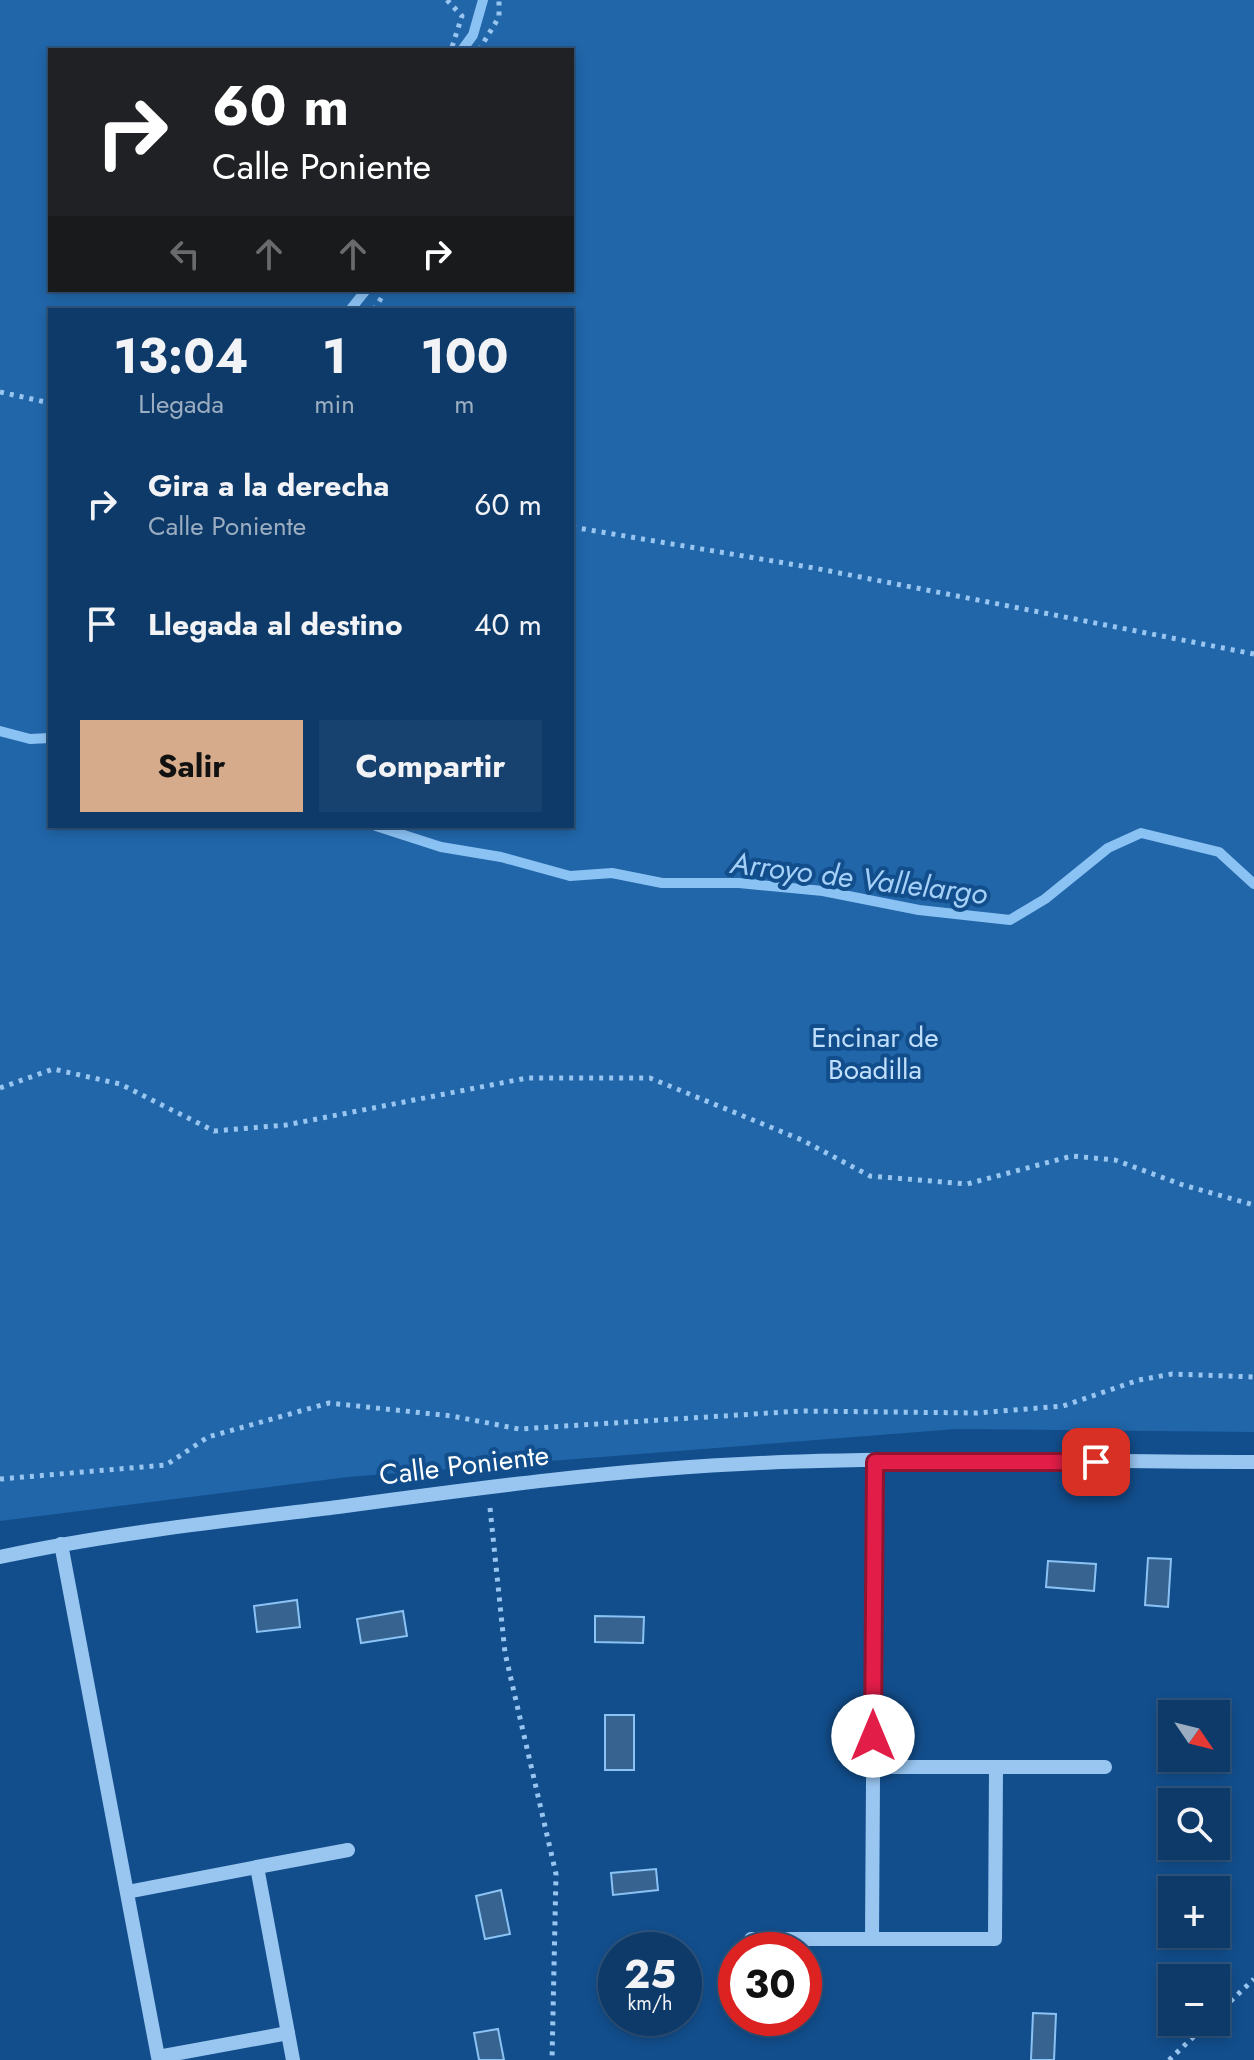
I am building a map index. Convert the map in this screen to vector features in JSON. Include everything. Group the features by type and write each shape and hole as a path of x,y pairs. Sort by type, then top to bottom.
{"street":[{"path":"872,1939 875,1462"},
{"name":"Calle Poniente","path":"0,1557 61,1544 487,1487 761,1463 1254,1462"},
{"path":"61,1544 127,1892 150,2059 288,2033"},
{"path":"873,1767 1105,1767"},
{"path":"822,1939 995,1939 996,1767"},
{"path":"127,1892 348,1850"},
{"path":"257,1867 293,2060"}],"path":[{"path":"447,0 462,16 452,48"},
{"path":"480,48 499,17 499,0"},
{"path":"0,392 48,403"},
{"path":"574,527 814,568 1254,654"},
{"path":"0,1088 53,1069 120,1084 214,1131 286,1125 527,1078 650,1078 802,1140 870,1176 967,1184 1072,1156 1115,1160 1183,1185 1254,1205"},
{"path":"0,1479 166,1465 208,1437 329,1403 452,1416 519,1429 801,1411 977,1413 1063,1406 1139,1380 1172,1374 1209,1378 1254,1377"},
{"path":"487,1487 505,1653 556,1874 552,2060"},
{"path":"1230,2002 1254,1979"},
{"path":"1169,2060 1194,2036"}],"green space":[{"name":"Encinar de Boadilla","path":"0,0 1254,0 1254,1432 956,1429 348,1477 0,1521"}],"shaded area":[{"path":"1148,1558 1171,1559 1168,1607 1145,1605"},
{"path":"1048,1561 1096,1564 1094,1591 1046,1587"},
{"path":"297,1600 300,1627 257,1632 254,1606"},
{"path":"403,1611 407,1636 361,1643 357,1619"},
{"path":"595,1616 644,1617 643,1643 595,1642"},
{"path":"605,1715 634,1715 634,1770 605,1770"},
{"path":"656,1869 658,1890 613,1895 611,1873"},
{"path":"501,1890 510,1934 485,1939 476,1896"},
{"path":"1033,2013 1056,2014 1054,2060 1031,2060"},
{"path":"498,2029 504,2060 479,2060 474,2033"}],"waterway":[{"path":"463,48 473,35 483,0"},
{"path":"352,308 364,292"},
{"name":"Arroyo de Vallelargo","path":"0,731 30,739 48,738"},
{"name":"Arroyo de Vallelargo","path":"382,828 441,847 501,857 570,876 612,873 662,883 739,883 823,891 919,910 1010,920 1045,899 1108,848 1141,833 1219,852 1254,884"}],"route":[{"path":"873,1736 875,1462 1096,1462"}]}
